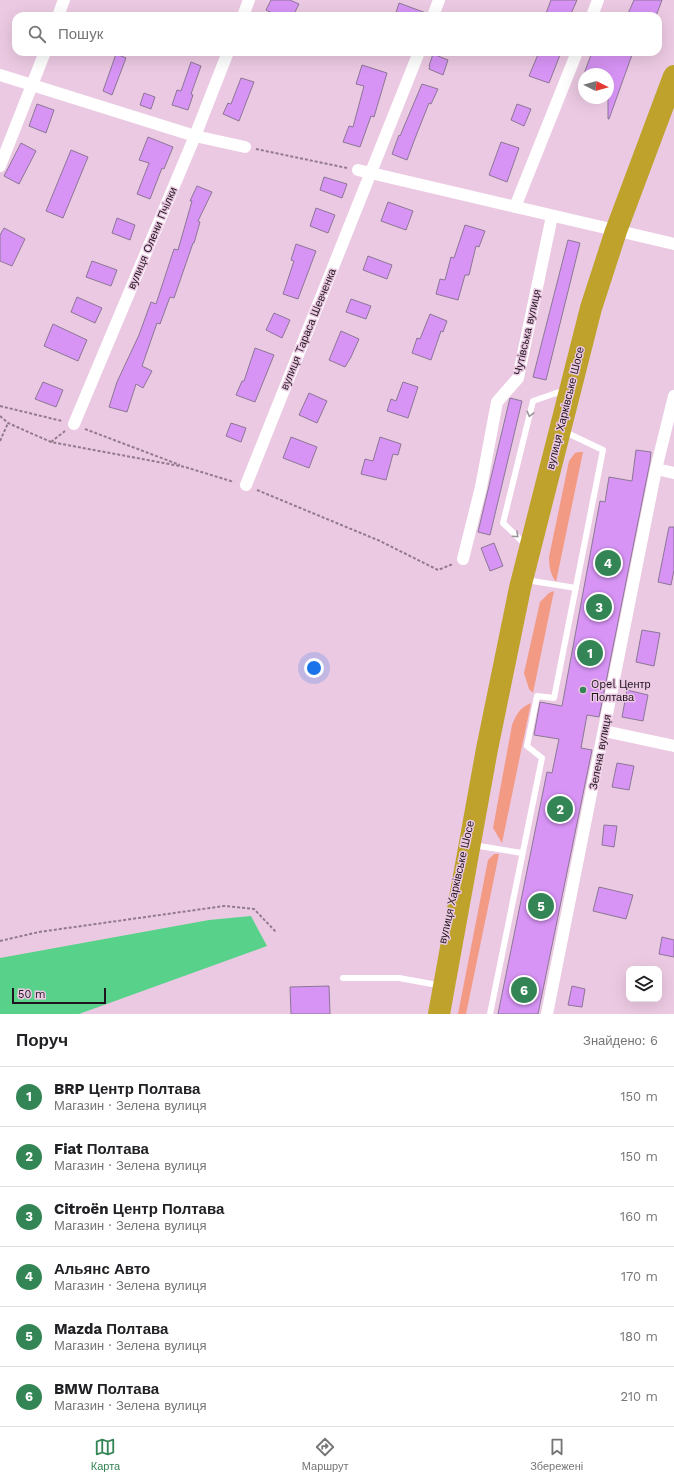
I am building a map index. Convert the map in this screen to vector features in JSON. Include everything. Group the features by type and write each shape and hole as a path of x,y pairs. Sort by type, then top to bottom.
{"highway":[{"name":"вулиця Харківське Шосе","path":"425,1014 487,750 530,549 591,308 616,231 674,76"},
{"name":"вулиця Харківське Шосе","path":"439,1014 487,750"}],"street":[{"path":"60,12 64,0"},
{"path":"244,12 249,0"},
{"path":"434,12 439,0"},
{"path":"594,12 598,0"},
{"path":"0,166 43,56"},
{"name":"вулиця Олени Пчілки","path":"74,424 195,136 226,56"},
{"name":"вулиця Тараса Шевченка","path":"246,485 364,172 417,56"},
{"path":"515,207 575,56"},
{"path":"0,75 195,136 245,147"},
{"path":"364,172 674,244"},
{"name":"Чутівська вулиця","path":"463,559 482,487 497,402 518,378 552,216"},
{"name":"Зелена вулиця","path":"547,1014 656,469 674,396"},
{"path":"656,469 674,473"},
{"path":"604,731 674,746"}],"lane":[{"path":"530,549 503,523 533,401 570,388"},
{"path":"490,1014 542,758 527,746 537,696 554,698 603,450 560,430"},
{"path":"523,579 576,588"},
{"path":"470,844 522,854"},
{"path":"343,978 399,978 432,984"}],"path":[{"path":"245,147 364,172"},
{"path":"0,406 74,424 185,467 246,485 380,541 438,570 463,559"},
{"path":"0,416 8,423 51,442 185,467"},
{"path":"0,441 8,423"},
{"path":"51,442 74,424"},
{"path":"0,941 40,932 224,906 254,909 276,932"}],"shaded area":[{"path":"583,452 556,582 550,570 549,557 569,461 575,453"},
{"path":"554,591 533,693 529,689 524,673 540,602 549,593"},
{"path":"531,703 502,843 493,828 512,725 518,712"},
{"path":"494,854 499,854 466,1014 458,1014 488,860"},
{"path":"251,916 267,946 79,1014 0,1014 0,958 209,920"}],"building":[{"path":"271,0 290,0 299,4 295,12 270,12 266,10"},
{"path":"551,0 577,0 572,12 546,12"},
{"path":"634,0 662,0 658,12 629,12"},
{"path":"399,3 423,12 396,12"},
{"path":"115,56 126,58 112,95 103,91"},
{"path":"432,56 438,56 448,60 443,75 429,69"},
{"path":"537,56 560,56 549,83 529,76"},
{"path":"591,56 632,56 609,119 608,104 614,104 614,68 586,68"},
{"path":"191,62 201,66 191,94 193,95 188,110 172,105 177,90 181,91"},
{"path":"362,65 387,73 374,117 371,116 360,147 343,142 349,126 353,127 364,86 356,84"},
{"path":"241,78 254,82 239,121 223,114 228,103 231,104"},
{"path":"422,84 438,89 431,104 429,103 407,160 392,154"},
{"path":"144,93 155,97 151,109 140,105"},
{"path":"37,104 54,110 46,133 29,126"},
{"path":"517,104 531,109 524,126 511,120"},
{"path":"148,137 173,147 164,169 162,168 150,199 137,194 149,163 139,160"},
{"path":"501,142 519,148 507,182 489,175"},
{"path":"21,143 36,151 19,184 4,176"},
{"path":"71,150 88,157 63,218 46,211"},
{"path":"324,177 347,184 342,198 320,190"},
{"path":"197,186 212,192 198,221 200,222 194,243 174,298 170,297 160,324 157,323 142,366 152,371 143,388 136,384 127,412 109,407 117,382 139,335 151,302 156,304 174,249 178,250 192,201 190,201"},
{"path":"388,202 413,211 406,230 381,221"},
{"path":"316,208 335,215 328,233 310,226"},
{"path":"117,218 135,225 130,240 112,233"},
{"path":"465,225 485,231 479,247 476,246 469,275 465,275 458,300 436,294 440,279 445,280 451,257 454,258"},
{"path":"4,228 25,239 12,266 0,261 0,235"},
{"path":"568,240 580,243 546,380 533,377"},
{"path":"296,244 316,251 298,299 283,294 294,261 291,260"},
{"path":"368,256 392,265 387,279 363,270"},
{"path":"92,261 117,270 111,286 86,277"},
{"path":"77,297 102,308 95,323 71,312"},
{"path":"351,299 371,306 366,319 346,312"},
{"path":"274,313 290,320 282,338 266,330"},
{"path":"430,314 447,321 443,332 441,331 431,360 412,353 417,338 420,339"},
{"path":"53,324 87,340 78,361 44,346"},
{"path":"341,331 359,339 345,367 329,360"},
{"path":"255,348 274,355 255,402 236,395 242,381 244,381"},
{"path":"43,382 63,390 56,407 35,399"},
{"path":"403,382 418,387 408,418 387,411 391,399 396,401"},
{"path":"309,393 327,401 317,423 299,415"},
{"path":"510,398 522,401 490,535 478,532"},
{"path":"231,423 246,428 241,442 226,436"},
{"path":"291,437 317,447 309,468 283,458"},
{"path":"380,437 401,444 398,455 393,454 386,480 361,474 365,459 373,461"},
{"path":"636,450 651,452 650,462 599,717 587,715 581,748 592,750 538,1014 498,1014 547,772 552,773 559,739 534,735 540,702 562,706 600,501 605,502 609,477 632,481"},
{"path":"669,527 674,527 674,570 671,585 658,582"},
{"path":"494,543 503,566 490,571 481,548"},
{"path":"642,630 660,633 654,666 636,662"},
{"path":"627,690 648,695 643,721 622,717"},
{"path":"617,763 634,766 629,790 612,787"},
{"path":"604,825 617,826 614,847 602,845"},
{"path":"599,887 633,895 626,919 593,911"},
{"path":"662,937 674,940 674,957 659,954"},
{"path":"329,986 330,1014 291,1014 290,987"},
{"path":"572,986 585,989 582,1007 568,1005"}],"place":[{"name":"Альянс Авто","path":"608,563"},
{"name":"Citroën Центр Полтава","path":"599,607"},
{"name":"BRP Центр Полтава","path":"590,653"},
{"name":"Opel Центр Полтава","path":"583,690"},
{"name":"Fiat Полтава","path":"560,809"},
{"name":"Mazda Полтава","path":"541,906"},
{"name":"BMW Полтава","path":"524,990"}]}
